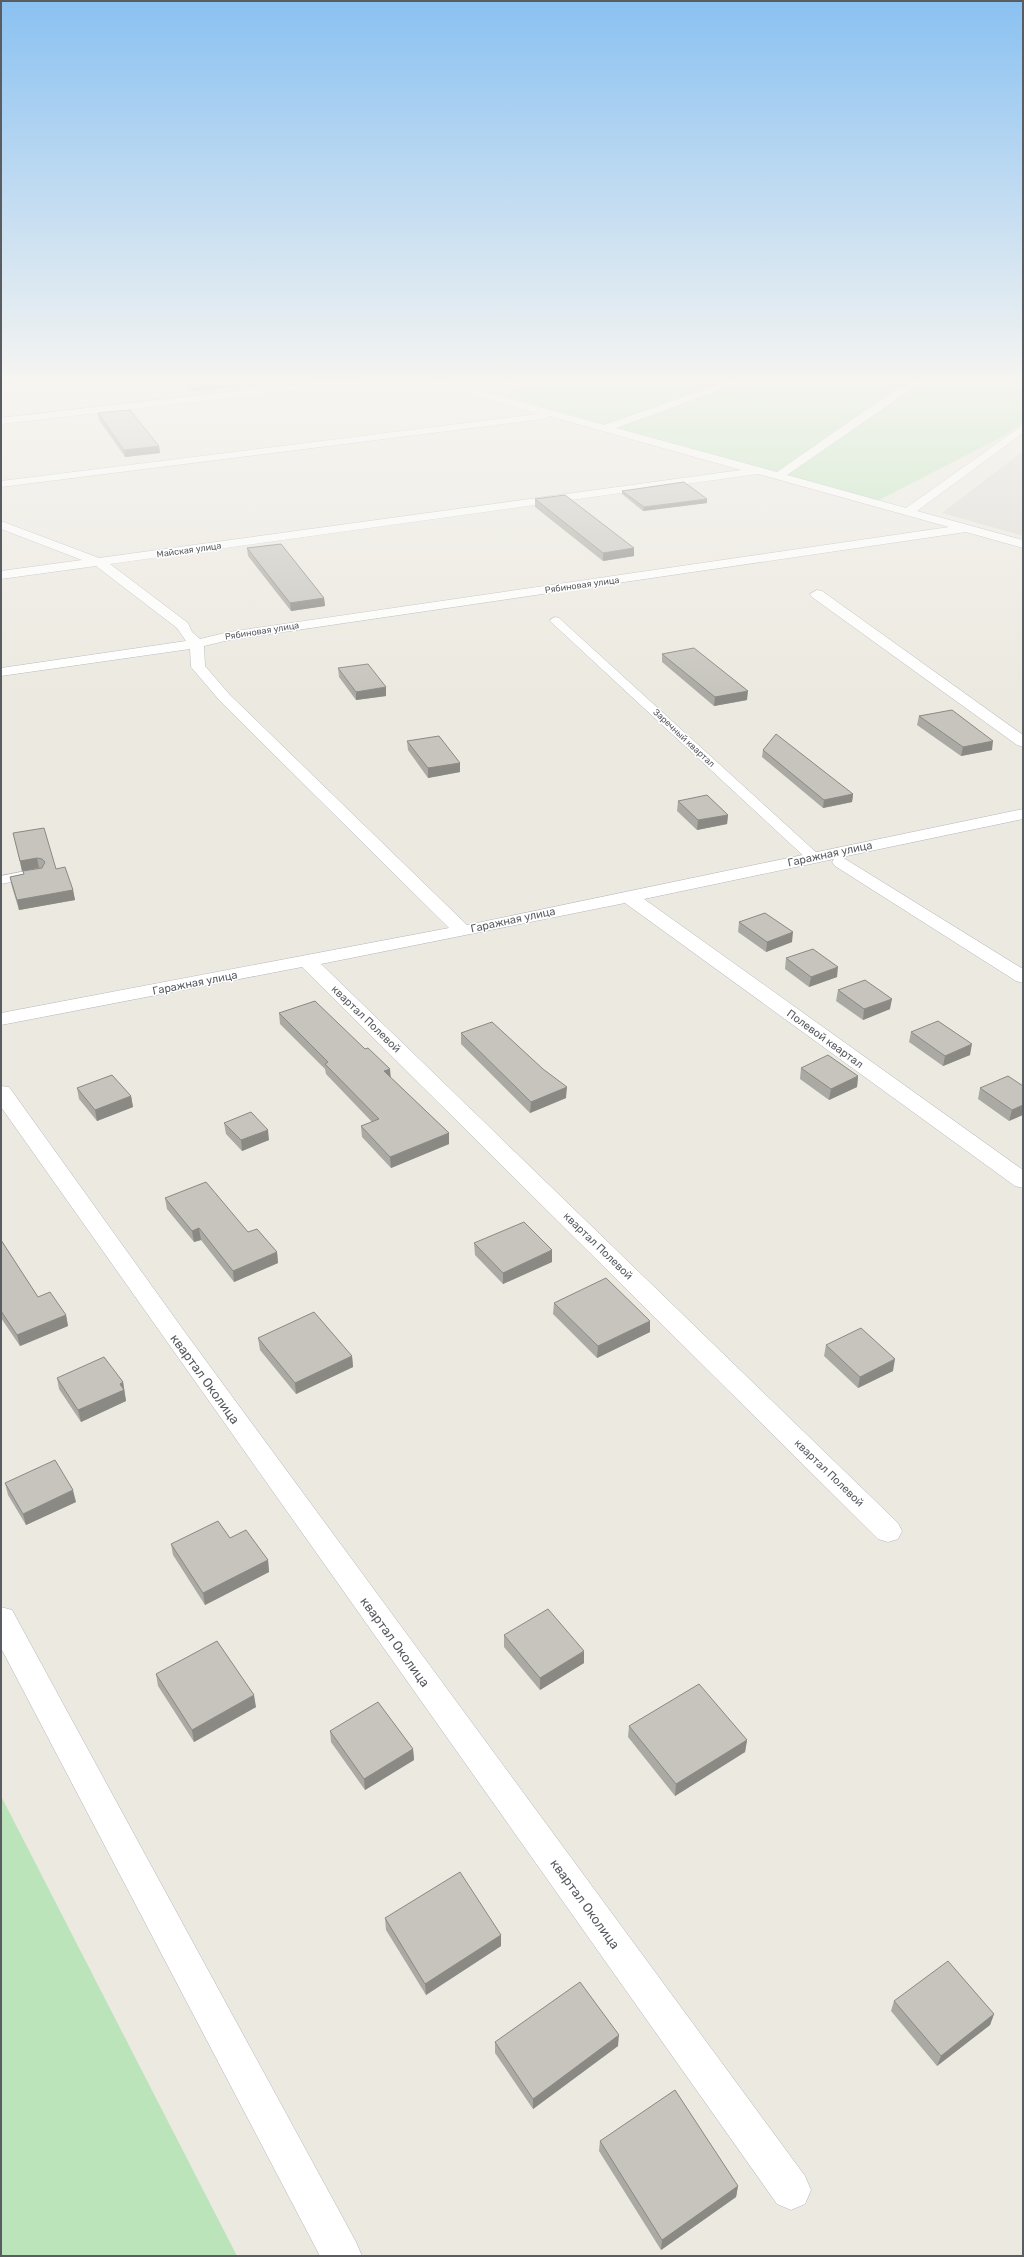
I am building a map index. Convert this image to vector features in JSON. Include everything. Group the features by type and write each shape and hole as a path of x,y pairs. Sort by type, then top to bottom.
{"street":[{"name":"Майская улица","path":"1,575 660,484"},
{"path":"809,484 1023,544"},
{"path":"908,512 946,484"},
{"path":"1,525 99,562 183,626 186,634 197,644 198,666 225,698 462,931"},
{"name":"Рябиновая улица","path":"1,672 197,644 237,635 969,528"},
{"path":"817,594 1023,742"},
{"name":"Гаражная улица","path":"1,1019 462,931 1023,814"},
{"path":"841,862 1023,977"},
{"name":"Полевой квартал","path":"628,896 1023,1181"},
{"name":"квартал Полевой","path":"307,961 888,1531"},
{"name":"квартал Околица","path":"1,1092 178,1341 791,2190"},
{"path":"1,1619 342,2256"}],"lane":[{"name":"Заречный квартал","path":"555,620 813,857"},
{"path":"1,880 39,873"}],"shaded area":[{"path":"979,484 1023,484 1023,536 942,513"}],"green space":[{"path":"813,484 910,484 875,502"},
{"path":"1,1796 237,2256 1,2256"}],"building":[{"path":"668,484 687,484 707,499 644,507 622,491"},
{"path":"565,495 634,548 603,553 535,499"},
{"path":"281,544 324,598 290,603 247,548"},
{"path":"694,648 748,691 715,697 662,654"},
{"path":"368,664 386,687 356,692 338,668"},
{"path":"952,710 993,741 963,747 919,716"},
{"path":"776,734 853,794 824,800 763,750"},
{"path":"439,736 460,763 428,768 407,741"},
{"path":"707,795 728,815 698,820 678,801"},
{"path":"44,828 56,869 65,867 73,890 17,900 10,877 24,874 23,871 42,868 45,862 42,859 37,858 20,861 13,833"},
{"path":"765,913 793,932 767,942 739,922"},
{"path":"813,949 838,967 811,977 786,958"},
{"path":"865,980 892,999 864,1009 838,990"},
{"path":"315,1001 365,1049 368,1048 390,1069 384,1071 449,1133 390,1157 361,1126 379,1119 325,1064 328,1062 279,1013"},
{"path":"938,1021 972,1044 945,1056 911,1032"},
{"path":"492,1022 543,1069 567,1087 531,1102 461,1033"},
{"path":"828,1055 858,1076 831,1089 801,1068"},
{"path":"112,1075 131,1096 95,1110 77,1088"},
{"path":"1008,1076 1023,1086 1023,1105 1012,1110 980,1088"},
{"path":"251,1112 268,1130 241,1140 224,1123"},
{"path":"206,1182 248,1232 257,1229 277,1252 233,1271 199,1228 192,1231 165,1198"},
{"path":"524,1222 552,1250 503,1273 474,1243"},
{"path":"1,1240 38,1297 50,1292 66,1315 17,1335 1,1311"},
{"path":"606,1278 650,1321 598,1346 554,1303"},
{"path":"314,1312 352,1356 295,1383 258,1338"},
{"path":"861,1328 895,1359 860,1377 826,1345"},
{"path":"104,1357 123,1382 120,1384 124,1390 78,1410 57,1378"},
{"path":"55,1460 73,1490 23,1514 5,1483"},
{"path":"218,1521 230,1538 246,1530 268,1560 203,1593 171,1544"},
{"path":"548,1609 584,1651 540,1678 504,1635"},
{"path":"217,1641 254,1695 192,1730 156,1674"},
{"path":"699,1684 747,1740 676,1784 629,1726"},
{"path":"378,1702 413,1749 364,1779 330,1731"},
{"path":"460,1872 501,1935 425,1984 385,1918"},
{"path":"948,1961 994,2014 941,2056 894,2001"},
{"path":"580,1982 619,2035 533,2099 495,2042"},
{"path":"675,2090 738,2186 662,2240 600,2141"}]}
